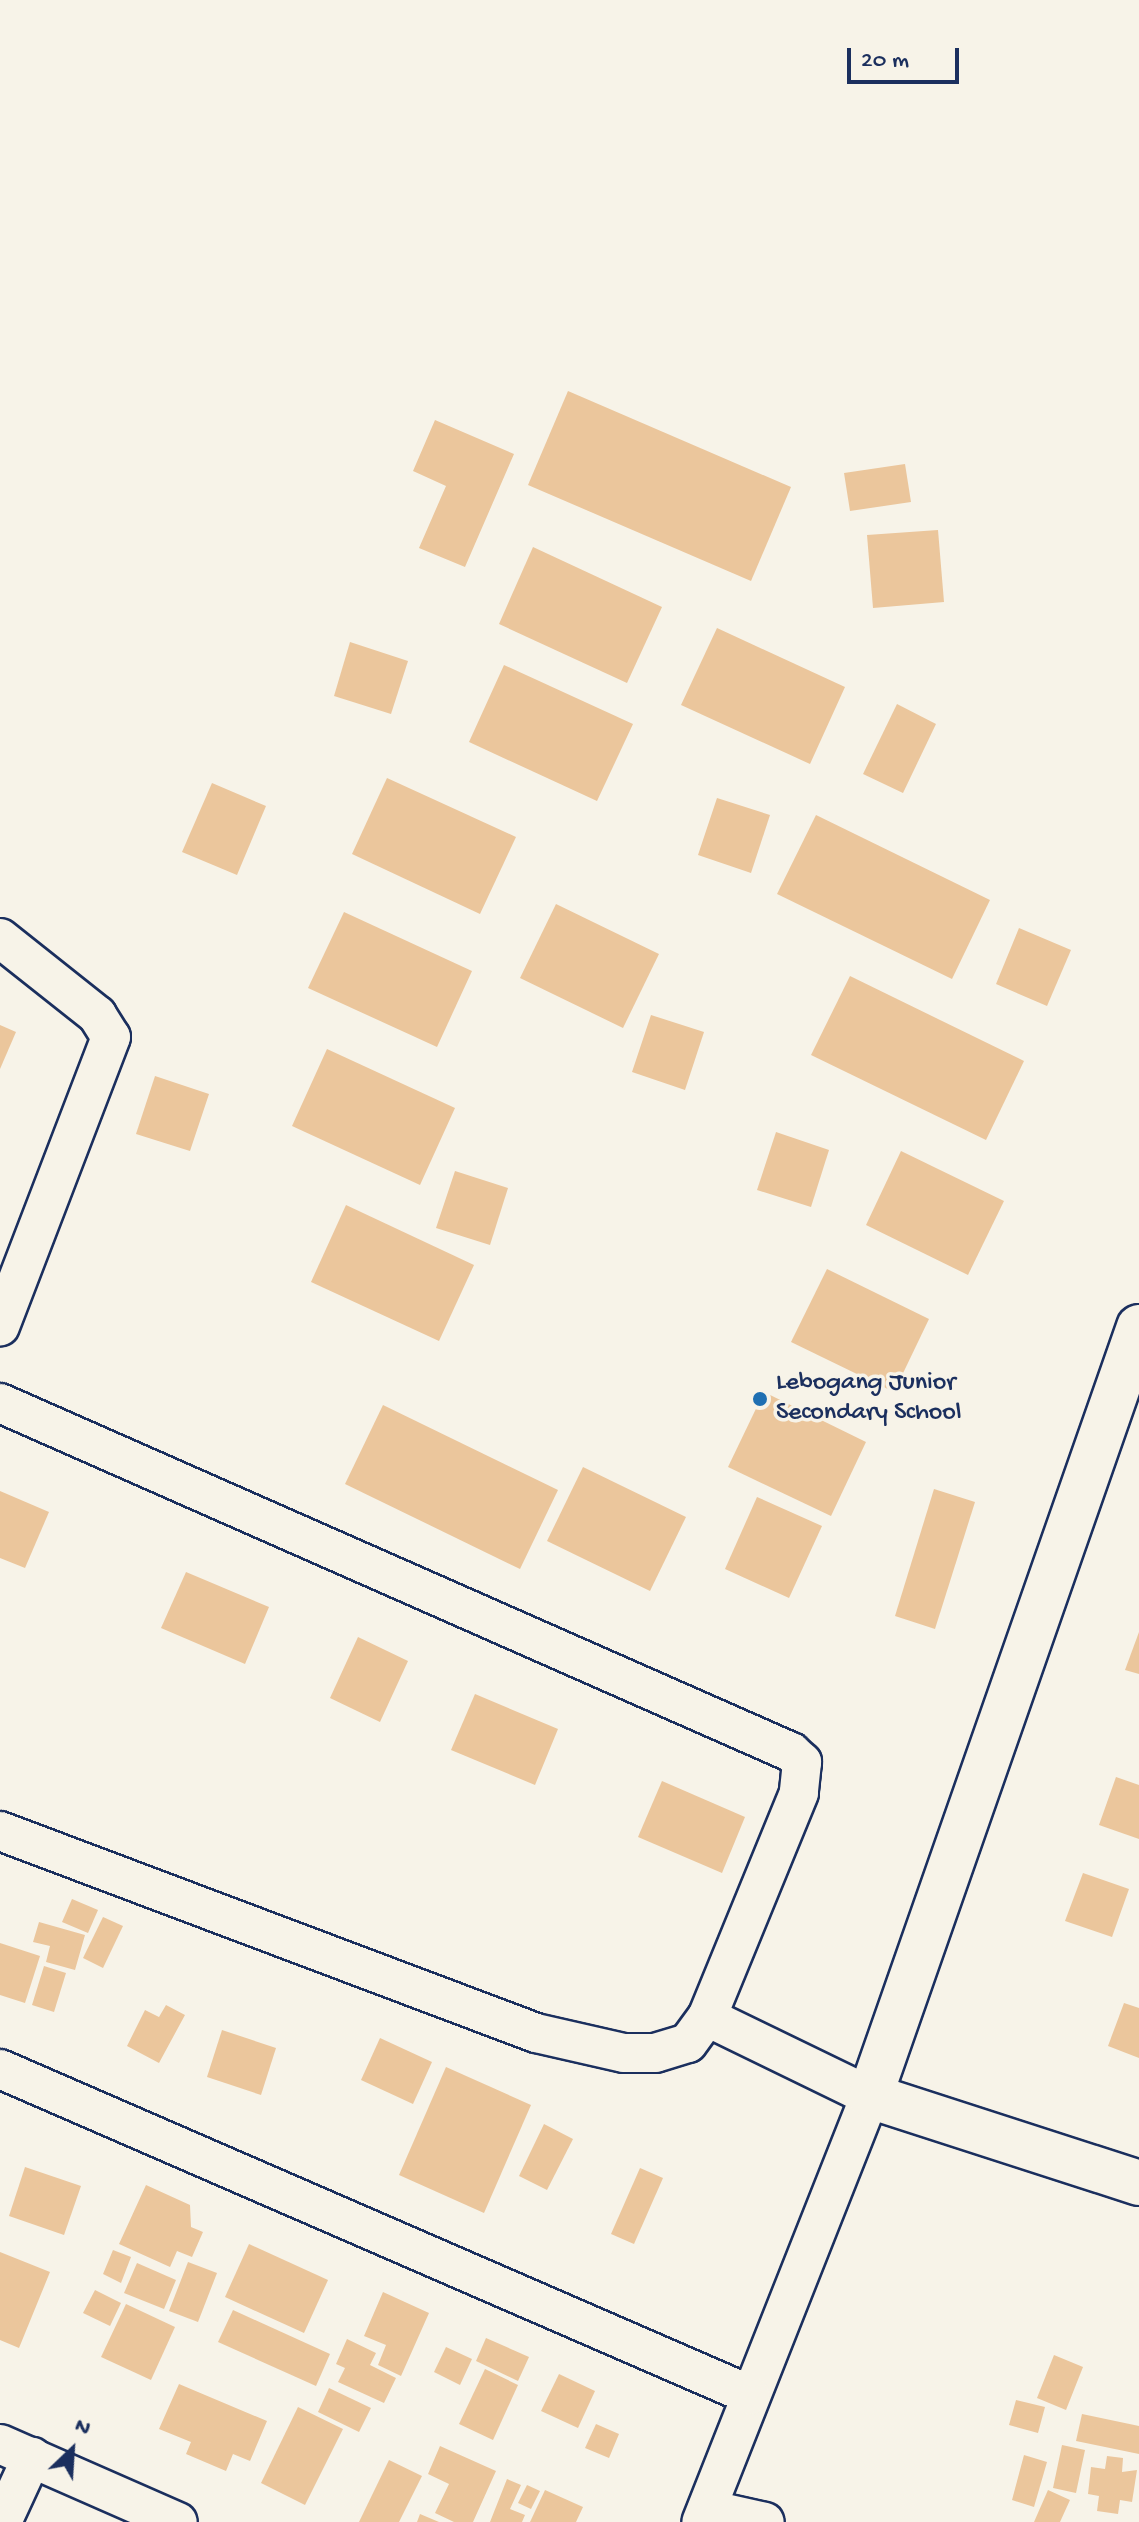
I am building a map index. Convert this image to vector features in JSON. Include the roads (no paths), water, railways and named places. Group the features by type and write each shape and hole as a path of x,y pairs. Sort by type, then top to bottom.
{"street":[{"path":"0,938 97,1015 111,1037 0,1326"},
{"path":"765,2522 704,2516 870,2096 1139,1327"},
{"path":"0,1403 791,1752 802,1762 799,1793 707,2017 688,2043 655,2053 624,2053 536,2033 0,1831"},
{"path":"707,2017 870,2096 1139,2183"},
{"path":"0,2069 750,2395"},
{"path":"2,2522 16,2451 178,2522"}],"place":[{"name":"Lebogang Junior Secondary School","path":"760,1399"}]}
